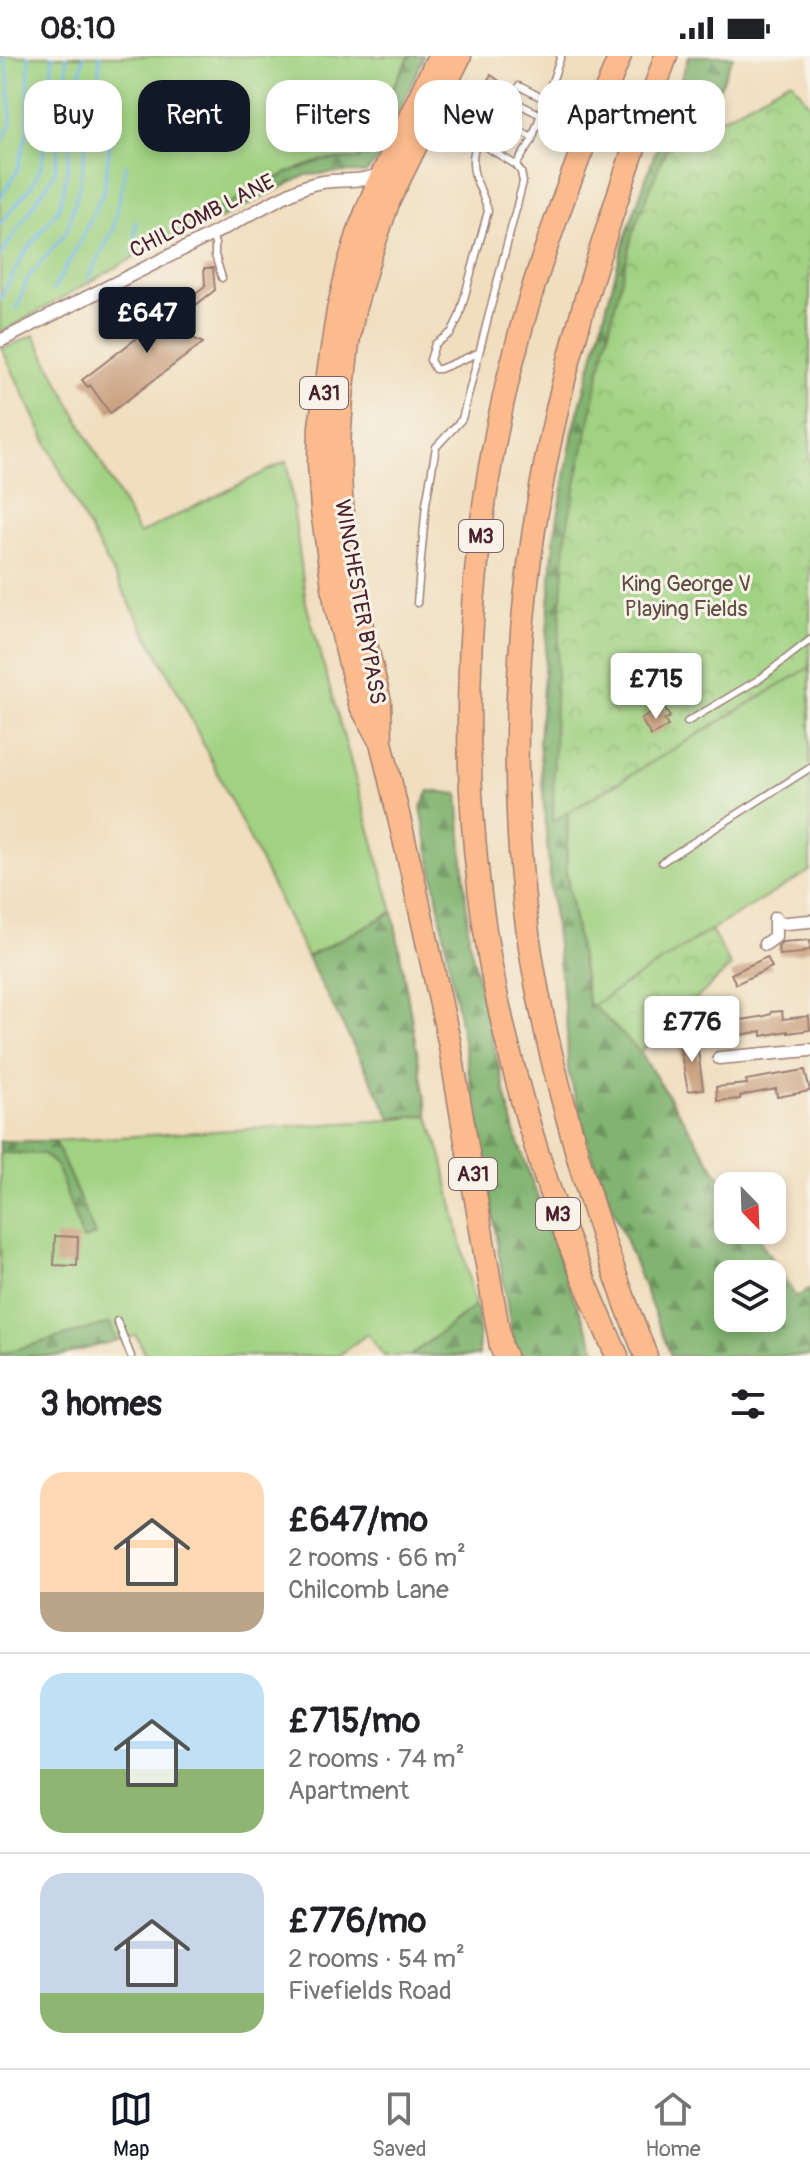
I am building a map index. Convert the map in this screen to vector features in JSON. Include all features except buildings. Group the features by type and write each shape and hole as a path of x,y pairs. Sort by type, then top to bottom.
{"highway":[{"name":"M3","path":"617,1356 558,1213 513,1068 488,953 474,833 470,683 478,564 506,391 550,235 620,56"},
{"name":"M3","path":"646,1356 625,1305 585,1186 551,1060 530,949 521,859 519,665 541,489 578,326 609,221 666,56"},
{"name":"WINCHESTER BYPASS","path":"381,742 380,702 347,550 341,495 342,398 354,310 369,259 389,200 452,58"},
{"name":"WINCHESTER BYPASS","path":"381,742 360,704 336,607 322,511 319,463 321,413 338,310 349,263 368,206 383,173 452,58"},
{"name":"A31","path":"381,742 447,1028 502,1353"}],"street":[{"name":"CHILCOMB LANE","path":"0,341 309,185 329,180 360,181 383,173"},
{"path":"341,180 359,192 368,206"},
{"path":"765,944 775,937 775,921 810,921"},
{"path":"719,1058 810,1050"}],"lane":[{"path":"553,80 561,56"},
{"path":"452,58 454,80"},
{"path":"533,137 498,121 497,117 509,99 538,114"},
{"path":"516,165 538,123"},
{"path":"475,152 476,179 485,195 488,211 459,317 451,333 435,344 431,366 440,369 478,353"},
{"path":"417,603 426,504 436,447 462,419 523,182 516,165 495,152"},
{"path":"212,235 222,278"},
{"path":"687,722 761,678 810,640"},
{"path":"662,862 810,768"},
{"path":"117,1321 131,1356"}],"green space":[{"path":"0,56 410,56 397,80 266,80 266,152 362,152 359,159 324,160 289,172 0,333"},
{"path":"410,56 424,56 398,114 397,80"},
{"path":"689,56 733,56 723,80 681,80"},
{"name":"King George V Playing Fields","path":"791,80 810,105 810,667 553,821 555,696 567,528 633,232 665,152 725,152 725,116"},
{"path":"362,152 381,152 365,173 306,175 218,220 214,212 289,172 324,160 359,159"},
{"path":"655,152 693,152 672,202 572,776 566,872 589,1007 593,1005 640,1052 717,1172 714,1172 714,1244 762,1244 772,1260 714,1260 714,1332 786,1332 786,1281 796,1297 810,1289 810,1356 671,1356 589,1147 568,1071 567,1028 551,895 539,741 554,539 573,432 625,238"},
{"path":"34,335 139,534 287,461 306,603 393,912 307,957 175,686 82,516 2,349"},
{"path":"810,667 810,871 589,1008 566,872 568,813"},
{"path":"429,791 458,794 469,941 515,1133 570,1288 599,1356 519,1356 514,1349 481,1140 421,807"},
{"path":"393,912 428,1115 391,1118 307,957"},
{"path":"711,930 731,966 640,1052 593,1005"},
{"path":"428,1115 442,1157 475,1306 410,1356 384,1356 367,1334 338,1356 146,1356 136,1335 59,1356 0,1356 0,1141 55,1141"},
{"path":"0,1141 55,1141 95,1235 83,1240 56,1165 43,1154 0,1153"},
{"path":"475,1306 478,1310 479,1356 410,1356"},
{"path":"110,1323 116,1340 59,1356 0,1356 0,1354"}],"waterway":[{"path":"0,147 11,123 9,80 4,56"},
{"path":"0,199 18,169 28,129 29,56"},
{"path":"0,224 33,184 42,164 53,56"},
{"path":"0,256 54,174 64,112 67,56"},
{"path":"0,299 24,254 59,208 83,56"},
{"path":"17,309 27,279 67,231 79,186 100,56"},
{"path":"53,290 104,190 109,152"},
{"path":"88,278 113,230 126,165"},
{"path":"134,254 136,222"}]}
